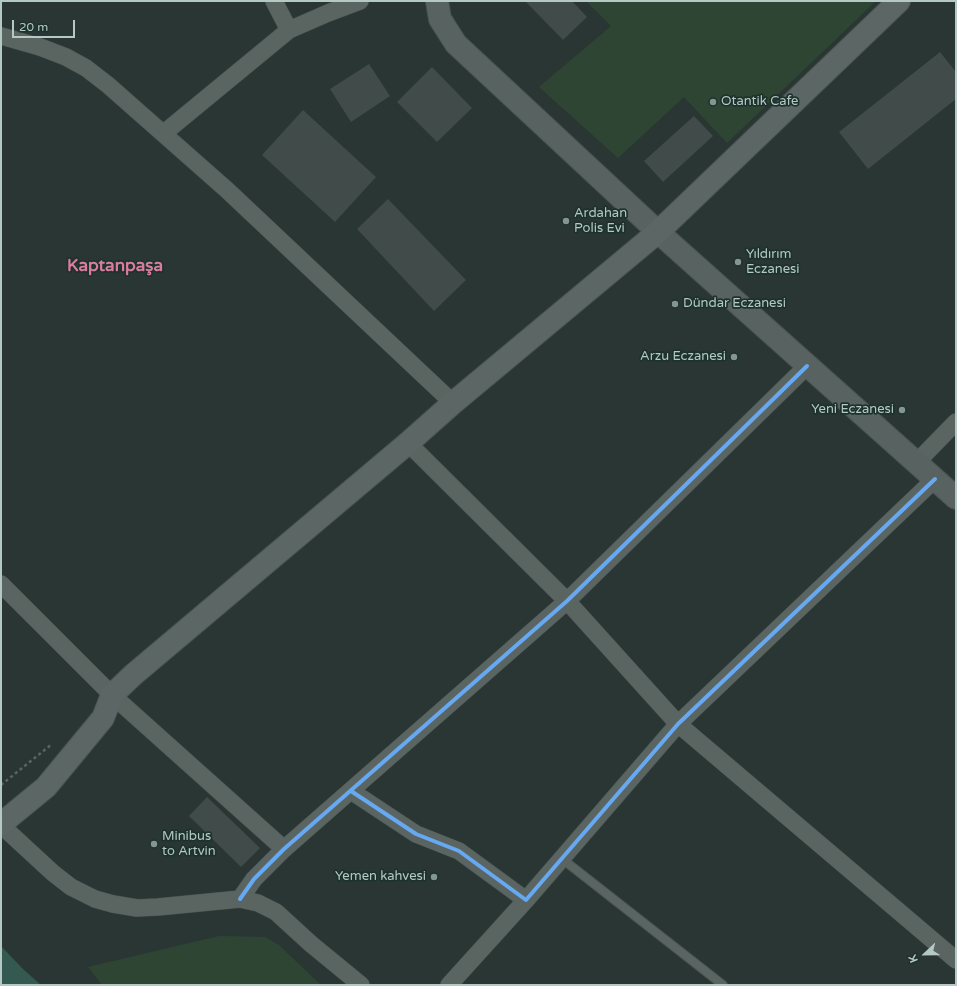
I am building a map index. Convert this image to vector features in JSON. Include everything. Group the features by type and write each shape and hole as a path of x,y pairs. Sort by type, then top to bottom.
{"main road":[{"path":"437,1 440,19 456,44 658,232 956,498"},
{"path":"1,825 46,787 103,718 112,695 139,670 658,232 899,1"}],"street":[{"path":"274,1 289,30"},
{"path":"164,133 289,30 360,1"},
{"path":"1,36 40,47 66,57 86,68 108,84 227,190 454,403"},
{"path":"240,899 254,879 284,849 567,601 807,366"},
{"path":"916,463 956,422"},
{"path":"408,443 567,601 678,724 956,960"},
{"path":"449,985 526,900 678,724 935,479"},
{"path":"1,584 112,695 284,849"},
{"path":"351,791 416,834 459,851 526,900"},
{"path":"1,825 53,873 71,887 101,901 137,908 240,899 258,903 276,912 311,944 361,985"}],"lane":[{"path":"561,858 723,985"}],"shaded area":[{"path":"586,1 876,1 727,143 684,97 618,158 539,87 611,26"},
{"path":"219,936 265,937 279,945 321,985 102,985 88,967"},
{"path":"1,946 24,970 41,985 1,985"}],"building":[{"path":"525,1 572,1 587,17 563,40"},
{"path":"940,52 956,72 956,99 868,169 839,132"},
{"path":"369,64 390,96 351,122 330,89"},
{"path":"432,67 472,108 437,142 397,102"},
{"path":"303,110 376,177 335,222 262,155"},
{"path":"694,116 713,136 663,182 644,161"},
{"path":"388,199 466,280 434,311 357,229"},
{"path":"207,797 260,848 241,867 189,816"}],"cycle path":[{"path":"240,899 254,879 284,849 567,601 807,366"},
{"path":"351,791 416,834 459,851 526,900 678,724 935,479"}],"place":[{"name":"Otantik Cafe","path":"713,102"},
{"name":"Ardahan Polis Evi","path":"566,221"},
{"name":"Yıldırım Eczanesi","path":"738,262"},
{"name":"Dündar Eczanesi","path":"675,304"},
{"name":"Arzu Eczanesi","path":"734,357"},
{"name":"Yeni Eczanesi","path":"902,410"},
{"name":"Minibus to Artvin","path":"154,844"},
{"name":"Yemen kahvesi","path":"434,877"}],"district":[{"name":"Kaptanpaşa","path":"115,267"}]}
